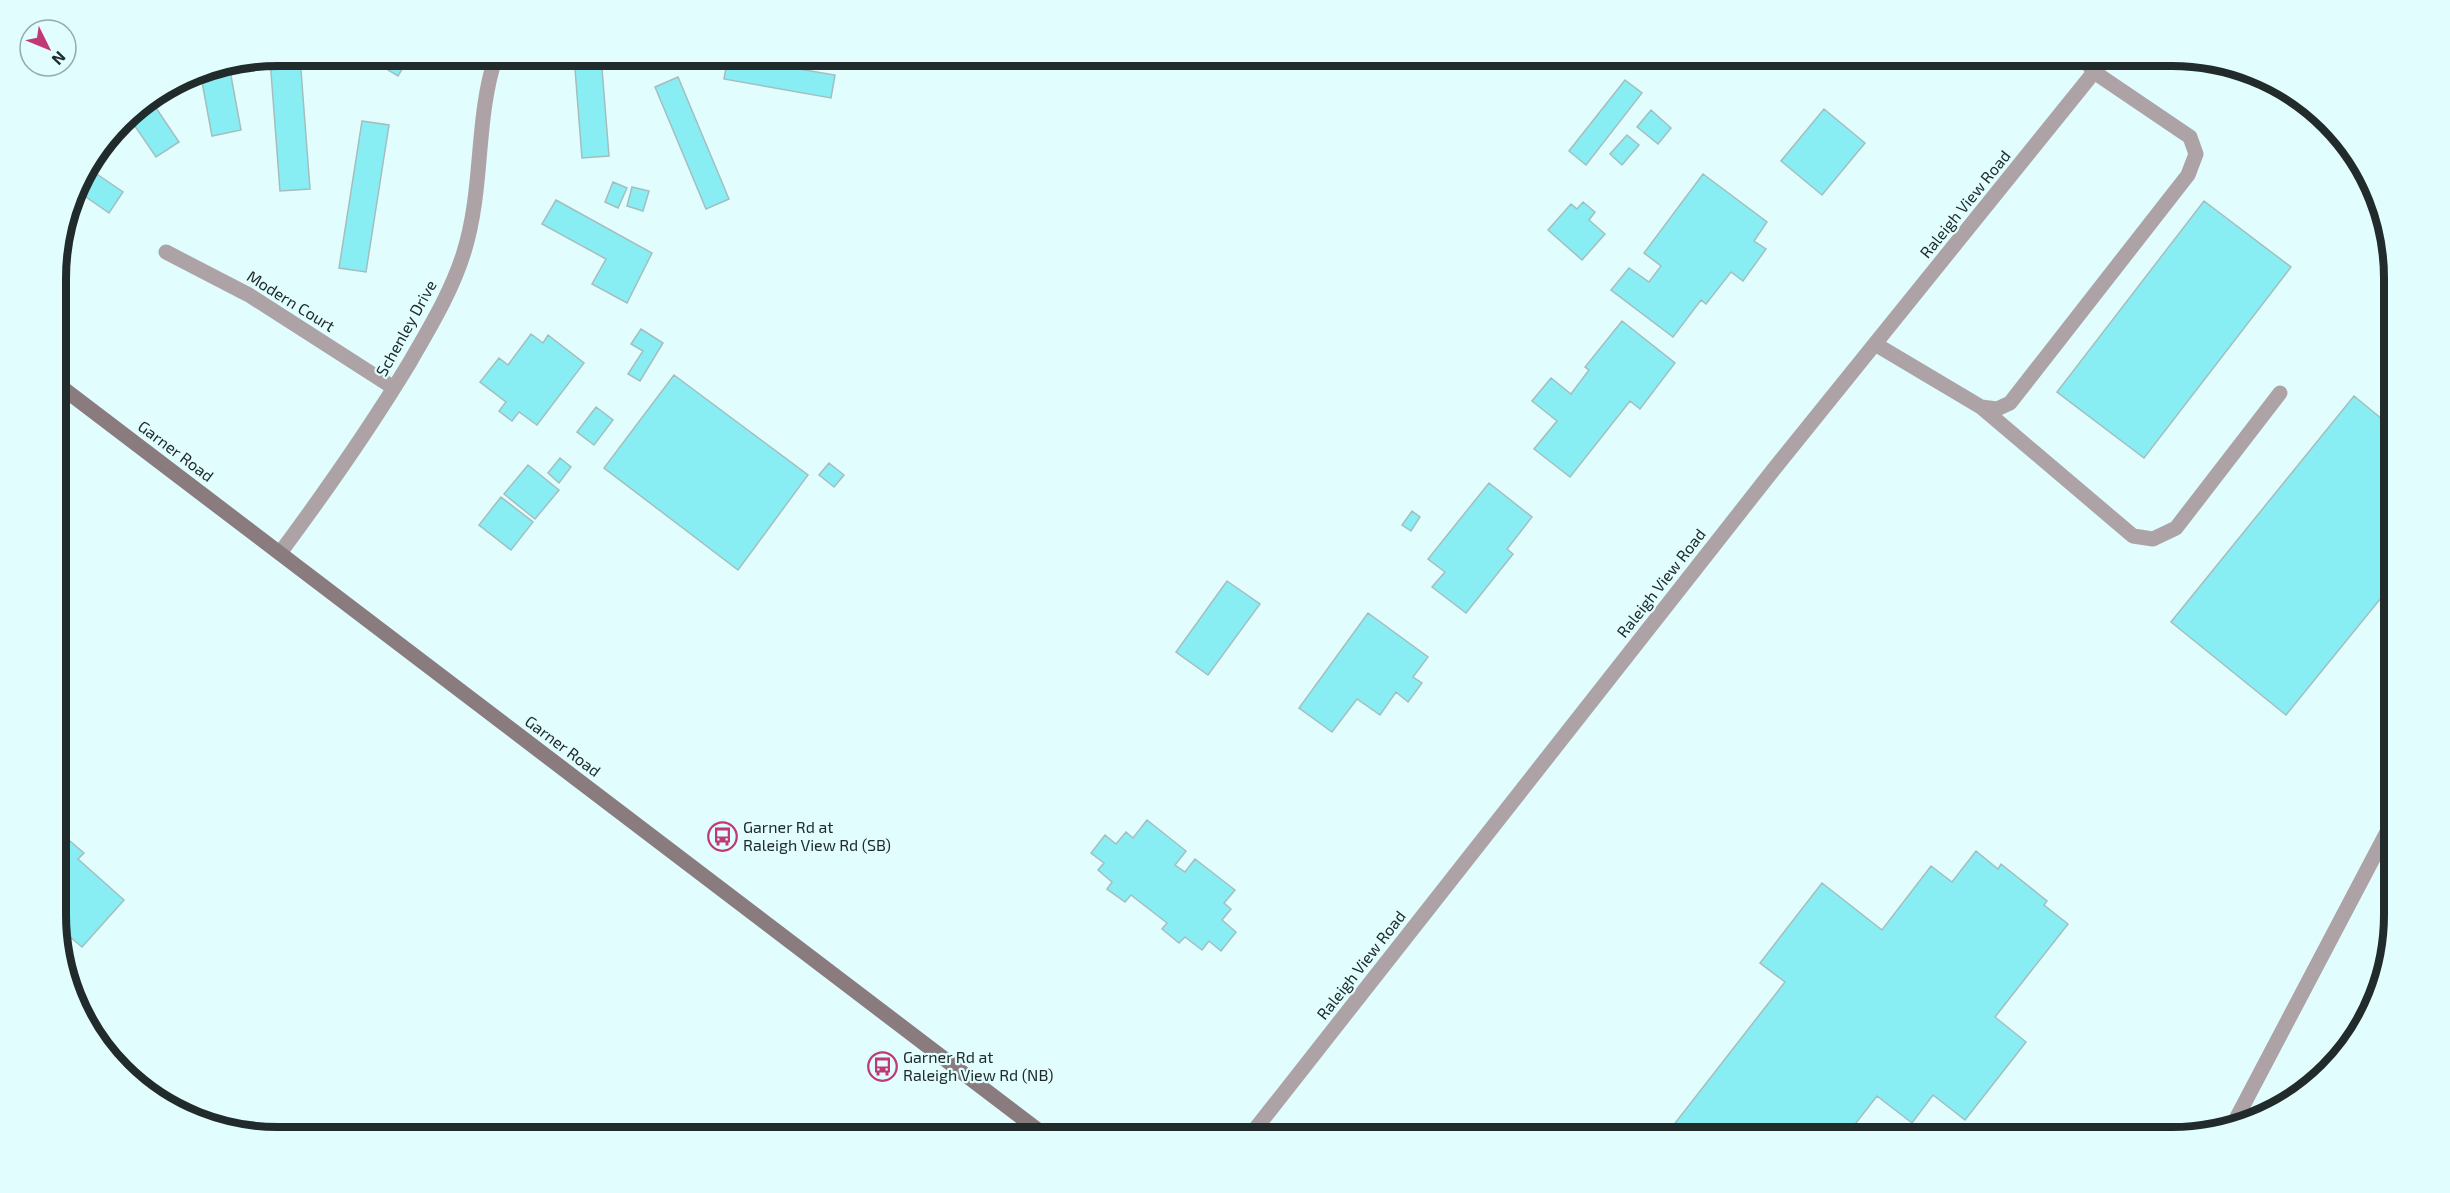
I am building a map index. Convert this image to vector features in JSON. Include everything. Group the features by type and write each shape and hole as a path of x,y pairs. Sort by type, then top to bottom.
{"main road":[{"name":"Garner Road","path":"66,391 1034,1127"}],"street":[{"name":"Schenley Drive","path":"280,553 360,441 394,388 436,317 464,253 475,204 489,77 493,66"},
{"path":"1981,407 1997,408 2010,403 2188,175 2196,154 2190,137 2094,72 2090,66"},
{"name":"Raleigh View Road","path":"1257,1127 1686,581 2099,66"},
{"name":"Modern Court","path":"166,252 249,295 394,388"},
{"path":"1875,344 1981,407 2133,536 2153,539 2176,528 2280,393"},
{"path":"2237,1117 2384,838"}],"shaded area":[{"path":"2357,1019 2331,1055 2306,1079"}],"building":[{"path":"271,66 301,66 310,189 280,191"},
{"path":"382,66 404,66 398,76"},
{"path":"575,66 602,66 609,156 582,158"},
{"path":"726,66 782,66 835,75 831,98 724,79"},
{"path":"230,71 241,130 212,136 202,80"},
{"path":"678,77 729,199 706,209 655,87"},
{"path":"1625,80 1642,93 1586,165 1569,151"},
{"path":"155,106 179,142 156,157 133,123"},
{"path":"1824,109 1865,143 1822,195 1781,161"},
{"path":"1651,110 1671,128 1658,144 1637,127"},
{"path":"362,121 389,125 366,272 339,268"},
{"path":"1627,135 1639,145 1622,165 1610,154"},
{"path":"94,172 123,192 109,213 83,195"},
{"path":"1703,174 1767,222 1754,241 1766,249 1743,281 1731,272 1706,304 1701,300 1673,337 1611,290 1629,268 1649,282 1661,266 1644,253"},
{"path":"613,182 627,188 618,208 605,202"},
{"path":"632,187 649,191 643,211 627,206"},
{"path":"556,200 652,253 627,303 592,284 606,259 542,224"},
{"path":"2204,201 2291,267 2144,458 2057,392"},
{"path":"1583,202 1595,212 1589,220 1605,234 1582,260 1548,230 1571,204 1577,209"},
{"path":"1622,321 1675,363 1640,409 1630,401 1570,477 1534,449 1557,421 1532,401 1551,378 1571,394 1589,370 1585,367"},
{"path":"641,329 663,343 640,381 628,374 643,351 631,344"},
{"path":"531,334 543,343 548,335 584,363 537,425 519,412 512,421 499,411 506,402 480,382 499,358 508,365"},
{"path":"674,375 808,475 738,570 604,468"},
{"path":"2354,396 2384,421 2384,594 2286,715 2171,622"},
{"path":"596,407 613,420 594,445 577,432"},
{"path":"560,458 571,467 559,483 548,473"},
{"path":"829,463 844,475 834,487 819,475"},
{"path":"528,465 559,490 535,519 504,494"},
{"path":"1489,483 1532,517 1507,549 1513,554 1466,613 1432,587 1445,572 1428,559"},
{"path":"501,497 533,522 511,550 479,525"},
{"path":"1412,511 1420,517 1411,531 1402,525"},
{"path":"1227,581 1260,604 1208,675 1176,652"},
{"path":"1368,613 1428,657 1413,677 1422,683 1408,702 1396,692 1380,715 1357,699 1332,732 1299,708"},
{"path":"1147,820 1186,851 1175,865 1185,872 1195,859 1235,890 1224,903 1231,909 1222,920 1236,932 1221,951 1209,941 1202,950 1185,937 1179,943 1162,929 1167,923 1131,895 1125,902 1107,889 1112,882 1098,870 1104,863 1091,853 1105,835 1116,844 1126,832 1133,838"},
{"path":"66,838 84,853 78,859 124,900 82,947 67,934 66,929"},
{"path":"1976,851 1998,869 2001,864 2047,901 2044,905 2068,924 1995,1017 2026,1042 1965,1120 1933,1095 1912,1123 1877,1096 1853,1127 1672,1127 1785,982 1760,963 1822,883 1882,930 1931,866 1952,882"}],"place":[{"name":"Garner Rd at Raleigh View Rd (SB)","path":"722,836"},
{"name":"Garner Rd at Raleigh View Rd (NB)","path":"882,1066"}]}
